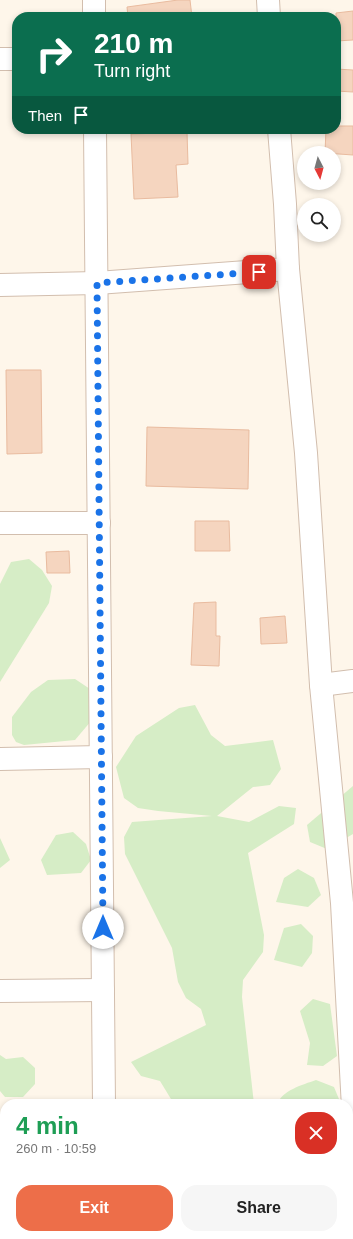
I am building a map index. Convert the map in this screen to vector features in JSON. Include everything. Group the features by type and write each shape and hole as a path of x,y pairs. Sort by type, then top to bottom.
{"street":[{"path":"94,0 94,12"},
{"path":"268,0 269,12"},
{"path":"0,59 12,59"},
{"path":"95,134 104,1099"},
{"path":"279,134 288,270 306,453 321,685 347,902 353,1099"},
{"path":"0,285 97,283 288,270"},
{"path":"0,523 99,524"},
{"path":"321,685 353,681"},
{"path":"0,759 101,757"},
{"path":"0,991 103,990"}],"green space":[{"path":"29,559 42,570 52,586 49,603 0,682 0,584 11,562"},
{"path":"75,679 90,689 97,714 75,740 24,745 16,742 12,735 12,717 31,692 48,680"},
{"path":"195,705 211,735 225,746 273,740 281,769 270,785 253,787 217,816 249,822 279,806 296,808 294,824 248,853 264,935 263,952 243,980 242,997 253,1099 171,1099 160,1081 141,1076 131,1062 206,1025 201,1009 186,998 178,982 172,948 125,854 124,837 132,822 212,816 138,808 124,798 116,767 136,736 179,708"},
{"path":"353,786 353,834 327,849 310,842 307,825"},
{"path":"73,832 86,844 91,860 81,873 47,875 41,860 56,835"},
{"path":"0,838 10,860 0,868"},
{"path":"298,869 314,878 321,895 308,907 276,902 284,878"},
{"path":"301,924 313,936 312,953 302,967 274,960 284,928"},
{"path":"313,999 330,1004 337,1056 323,1066 307,1065 310,1043 300,1011"},
{"path":"0,1055 6,1059 23,1057 35,1068 35,1084 23,1097 5,1097 0,1091"},
{"path":"316,1080 334,1087 339,1099 280,1099 288,1092"}],"building":[{"path":"178,0 190,0 191,12 128,12 127,7"},
{"path":"353,11 353,40 341,41 341,12"},
{"path":"341,69 353,70 353,92 341,91"},
{"path":"341,126 353,126 353,155 341,154 341,146 325,146 326,134 341,134"},
{"path":"131,134 187,134 188,164 176,165 178,197 134,199"},
{"path":"6,370 41,370 42,453 7,454"},
{"path":"147,427 249,430 248,489 146,486"},
{"path":"195,521 229,521 230,551 195,551"},
{"path":"69,551 70,573 47,573 46,552"},
{"path":"216,602 216,636 220,636 219,666 191,665 194,603"},
{"path":"285,616 287,643 261,644 260,618"}],"route":[{"path":"103,928 97,283 259,272"}]}
